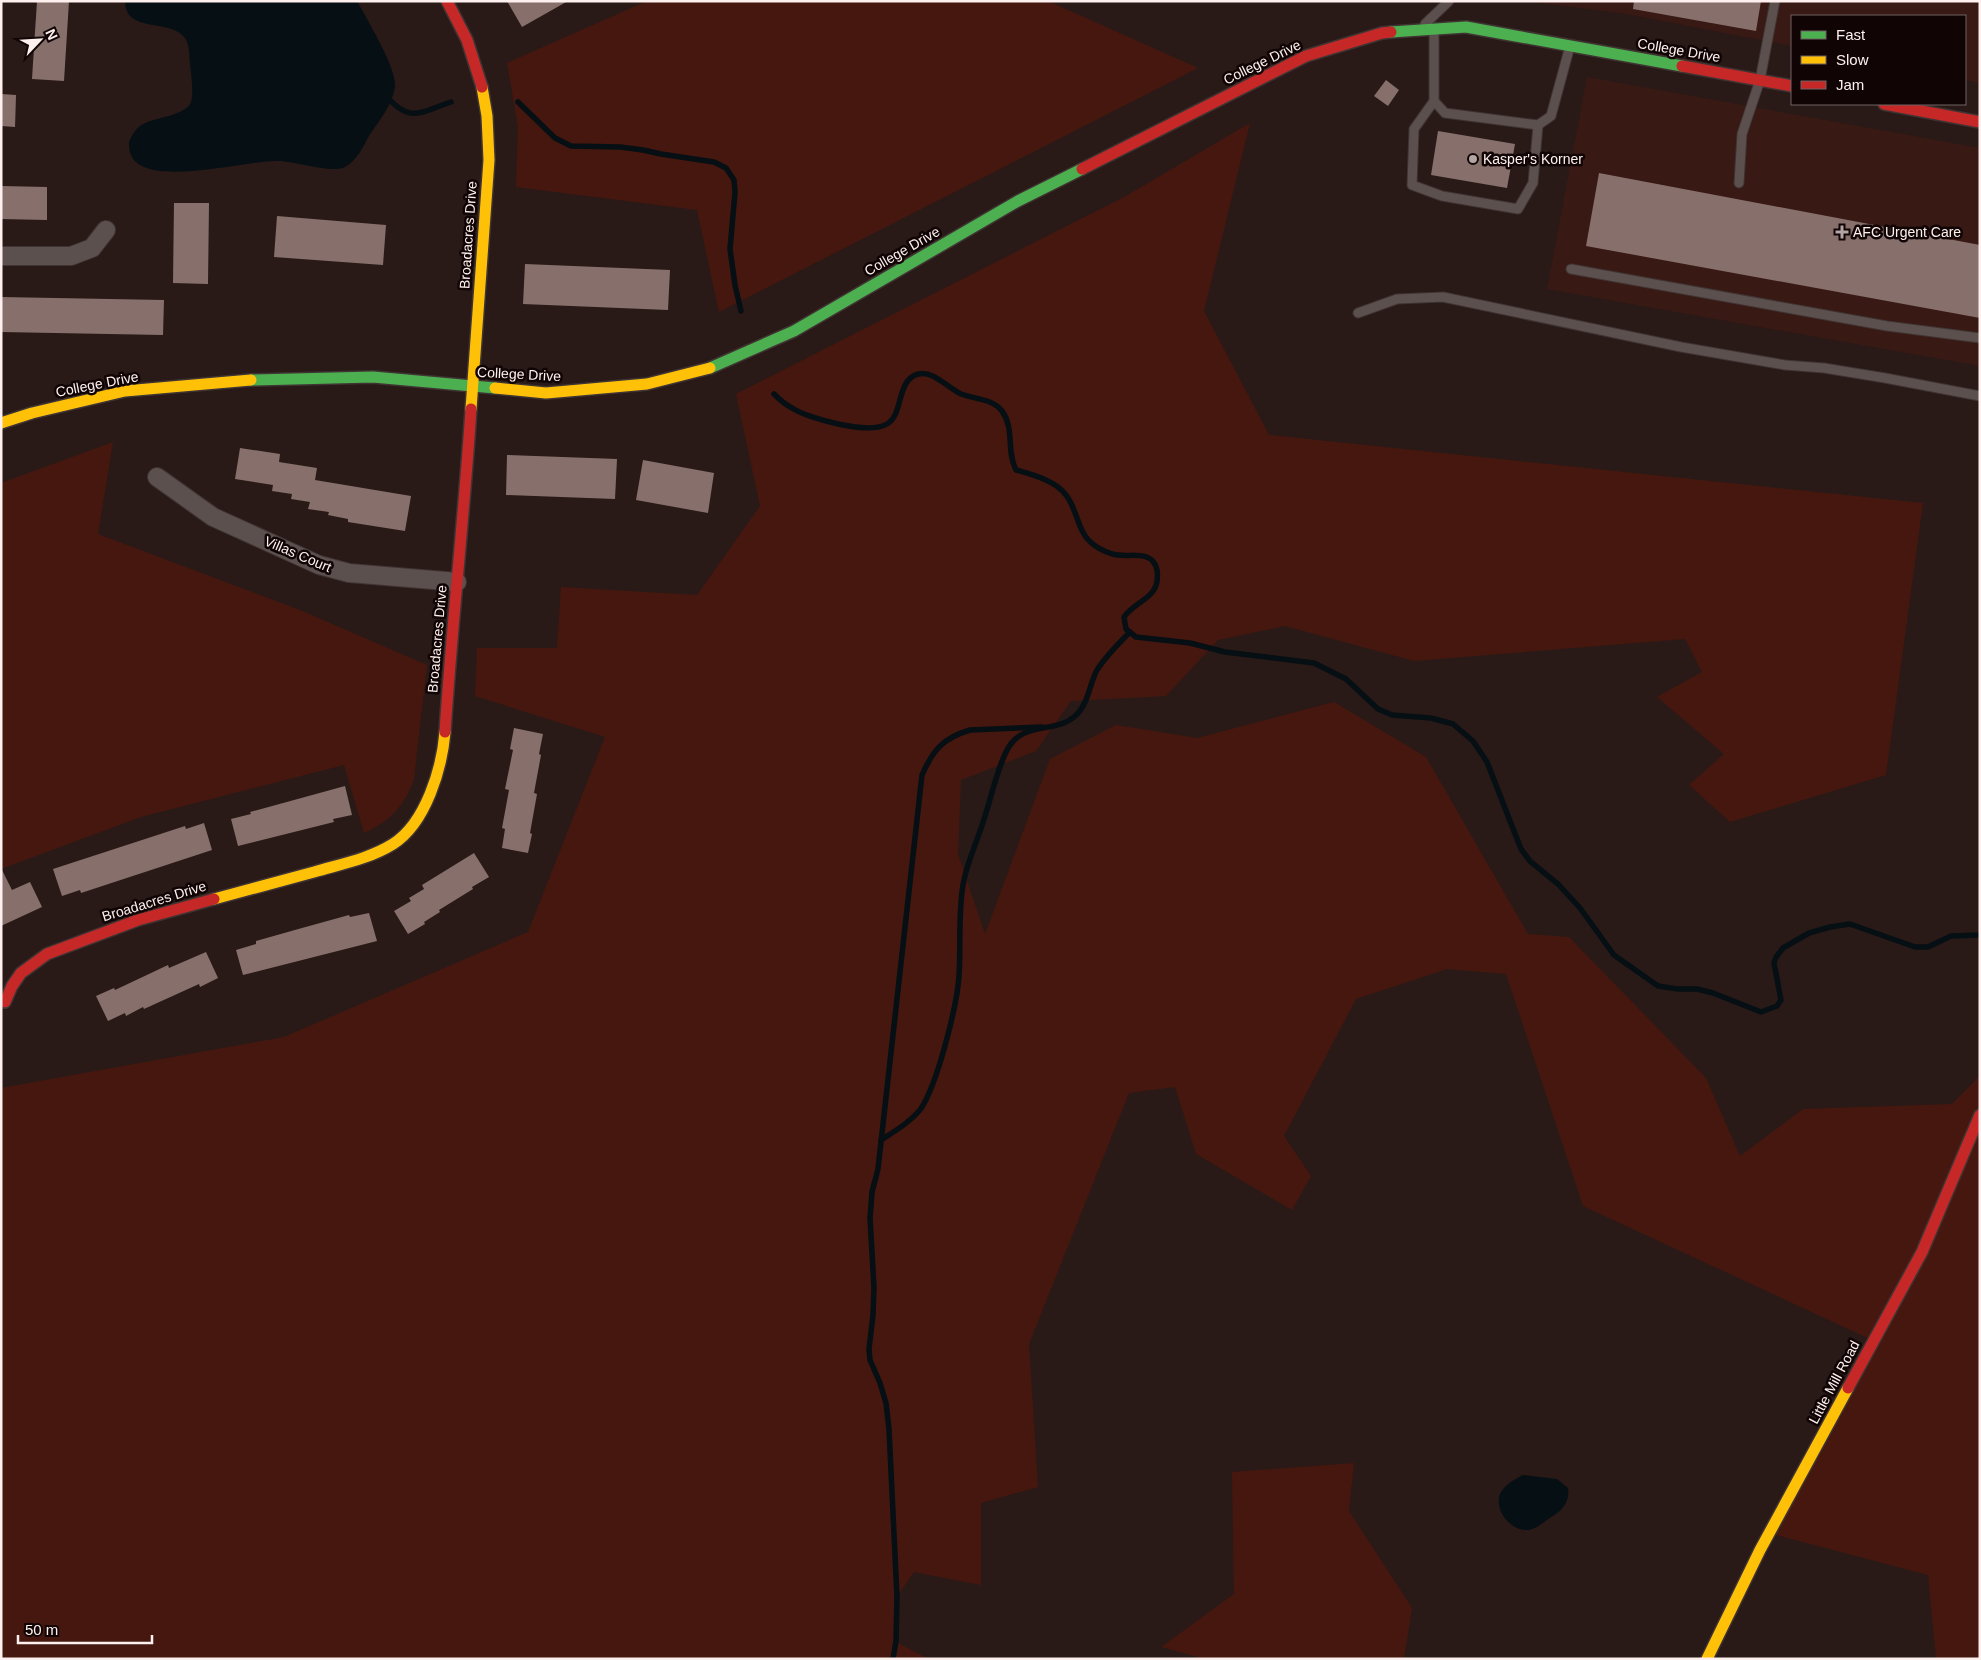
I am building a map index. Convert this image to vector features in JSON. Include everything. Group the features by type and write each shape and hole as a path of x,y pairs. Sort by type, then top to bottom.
{"main road":[{"name":"Broadacres Drive","path":"5,1002 12,986 21,973 48,954 148,917 365,858 395,843 417,820 432,793 444,745 451,629 463,526 489,137 488,114 475,60 468,39 447,1"},
{"name":"College Drive","path":"1,423 32,412 125,391 244,380 373,377 546,393 647,384 705,370 794,331 1018,201 1306,56 1382,33 1466,28 1791,86"},
{"path":"1889,105 1980,122"},
{"name":"Little Mill Road","path":"1706,1659 1760,1550 1922,1252 1980,1115"}],"street":[{"path":"1,256 71,256 92,248 106,230"},
{"name":"Villas Court","path":"157,476 213,517 319,565 349,573 456,582"}],"lane":[{"path":"1417,31 1449,1"},
{"path":"1739,183 1742,134 1760,80 1775,1"},
{"path":"1434,30 1434,101 1414,129 1412,186 1442,196 1518,209 1533,183 1538,125"},
{"path":"1434,101 1445,113 1538,125 1551,116 1570,46"},
{"path":"1571,269 1887,326 1980,338"},
{"path":"1358,313 1397,299 1443,296 1681,347 1784,365 1824,368 1876,376 1980,396"}],"shaded area":[{"path":"125,1 357,1 381,44 391,68 395,87 391,100 357,157 345,167 339,169 278,161 177,172 158,171 142,166 132,157 130,151 129,142 134,132 143,124 183,110 191,102 192,88 189,51 187,41 178,32 132,18 127,11"},
{"path":"647,1 1048,1 1198,68 719,312 697,210 516,187 518,127 507,63"},
{"path":"1511,1 1980,1 1980,83 1966,80 1966,15 1791,15 1791,46 1627,14"},
{"path":"1587,77 1980,148 1980,366 1547,289"},
{"path":"1250,123 1204,311 1269,435 1923,503 1886,775 1730,822 1689,785 1724,754 1657,697 1702,672 1685,639 1414,661 1285,626 1218,640 1166,696 1071,701 1036,751 961,780 958,854 985,934 1050,759 1116,725 1197,738 1334,702 1426,757 1528,934 1569,937 1706,1078 1740,1156 1803,1109 1952,1104 1980,1076 1980,1659 1936,1659 1928,1575 1776,1535 1872,1340 1583,1206 1506,974 1447,969 1356,999 1284,1136 1311,1176 1292,1210 1196,1154 1175,1087 1129,1093 1029,1344 1038,1487 981,1503 981,1585 914,1572 898,1595 898,1643 929,1659 1,1659 1,1088 284,1037 528,932 605,737 475,696 477,648 557,648 561,587 697,595 760,506 736,394 1126,196"},
{"path":"113,442 98,534 300,610 427,665 414,779 401,805 389,818 364,833 344,765 141,817 1,869 1,483"},
{"path":"1354,1463 1349,1511 1412,1608 1404,1659 1205,1659 1161,1647 1234,1594 1232,1472"},
{"path":"1523,1475 1557,1479 1568,1488 1567,1501 1560,1511 1530,1530 1514,1527 1505,1518 1499,1506 1500,1494 1504,1488"}],"building":[{"path":"37,1 69,1 64,81 32,79"},
{"path":"507,1 568,1 522,27"},
{"path":"1634,1 1761,1 1756,31 1633,9"},
{"path":"1386,80 1399,90 1388,106 1374,96"},
{"path":"1,94 16,95 15,127 1,126"},
{"name":"Kasper's Korner","path":"1438,131 1515,144 1507,188 1431,175"},
{"path":"1599,173 1980,245 1980,318 1586,246"},
{"path":"1,186 47,187 47,220 1,219"},
{"path":"174,203 209,203 208,284 173,283"},
{"path":"277,216 386,225 383,265 274,257"},
{"path":"525,264 670,270 668,310 523,304"},
{"path":"1,297 164,300 163,335 1,332"},
{"path":"240,448 280,454 279,462 317,468 315,480 411,496 405,531 348,522 348,519 328,515 329,512 308,509 310,502 291,499 292,494 272,491 273,485 235,479"},
{"path":"507,455 617,459 615,499 506,495"},
{"path":"643,460 714,473 708,513 636,500"},
{"path":"514,728 543,734 534,793 537,794 530,833 532,834 528,853 502,848 505,829 502,828 509,790 505,789 513,750 510,749"},
{"path":"345,786 352,815 333,819 334,822 238,846 231,819"},
{"path":"204,823 212,850 81,893 80,890 62,896 53,869 185,826 186,829"},
{"path":"474,853 489,877 439,910 440,912 424,922 425,924 408,934 394,911 411,901 409,898 424,889 422,885"},
{"path":"1,868 12,890 30,882 42,907 1,926"},
{"path":"369,913 377,941 243,975 236,950 256,944 256,941 302,928 349,915 350,917"},
{"path":"206,952 218,978 200,987 199,984 144,1009 143,1007 126,1016 125,1013 108,1021 96,996 114,988 115,990 168,965 169,968"}],"waterway":[{"path":"386,96 395,105 409,113 423,112 451,102"},
{"path":"518,102 555,138 571,146 620,147 643,150 714,162 726,168 734,180 735,192 730,249 741,311"},
{"path":"774,394 790,407 811,417 854,427 867,428 887,424 892,419 896,413 906,383 911,377 918,374 924,373 935,377 961,394 994,404 1002,411 1006,418 1010,433 1011,455 1016,470 1056,485 1070,501 1084,534 1097,547 1105,552 1147,557 1155,564 1157,570 1155,587 1147,598 1124,617 1126,629 1136,637 1190,643 1225,652 1314,663 1346,679 1378,709 1392,715 1431,718 1453,724 1473,741 1487,762 1521,849 1530,861 1558,884 1580,908 1614,955 1658,986 1697,989 1713,993 1761,1012 1777,1006 1781,1000 1774,963 1776,957 1783,948 1809,933 1850,924 1915,947 1928,947 1951,936 1980,935"},
{"path":"881,1140 907,1123 920,1110 939,1065 950,1025 959,976 961,896 964,878 998,771 1006,752 1012,742 1020,735 1029,731 1057,725 1074,717 1085,701 1097,670 1129,633"},
{"path":"893,1659 896,1641 897,1597 889,1429 886,1403 870,1360 869,1349 874,1287 870,1218 872,1192 878,1169 922,775 930,759 940,746 961,733 970,730 1042,727"}],"traffic: fast":[{"path":"1391,32 1466,27 1682,66"},
{"path":"710,368 794,331 1018,201 1082,169"},
{"path":"251,380 373,377 495,388"}],"traffic: slow":[{"path":"471,409 489,160 487,116 482,87"},
{"path":"495,388 546,393 647,384 710,368"},
{"path":"1,423 32,413 125,391 251,380"},
{"path":"214,899 355,861 393,844 405,835 415,823 430,794 440,762 445,732"},
{"path":"1707,1659 1760,1550 1848,1388"}],"traffic: jam":[{"path":"447,1 467,40 482,87"},
{"path":"1082,169 1306,56 1391,32"},
{"path":"1682,66 1791,86"},
{"path":"1889,105 1980,122"},
{"path":"445,732 471,409"},
{"path":"5,1002 12,986 21,973 47,954 138,920 214,899"},
{"path":"1848,1388 1922,1252 1980,1115"}],"place":[{"name":"Kasper's Korner","path":"1473,159"},
{"name":"AFC Urgent Care","path":"1842,232"}]}
